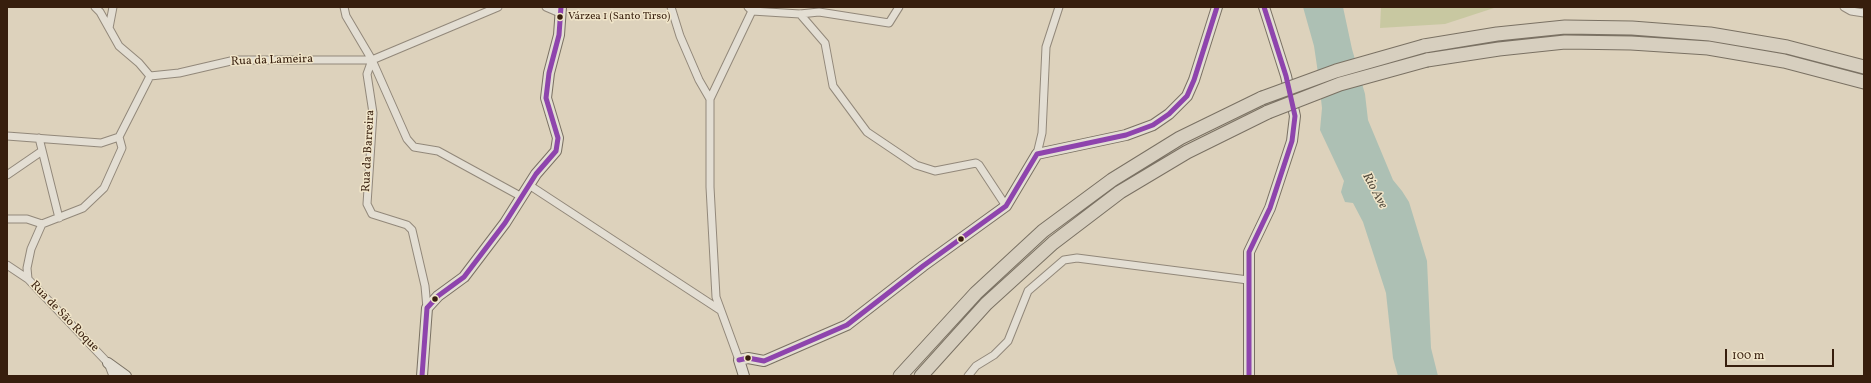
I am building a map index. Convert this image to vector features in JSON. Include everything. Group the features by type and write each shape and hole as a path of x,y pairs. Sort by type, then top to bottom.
{"highway":[{"path":"900,376 976,293 1044,231 1112,180 1180,138 1262,98 1336,71 1424,46 1497,34 1564,27 1632,28 1710,34 1772,44 1864,67"},
{"path":"921,376 986,304 1053,243 1120,192 1187,152 1268,112 1340,84 1427,60 1499,49 1565,42 1631,43 1708,48 1769,58 1864,82"}],"street":[{"path":"7,220 27,219 42,224 83,208 104,188 122,148 119,137 150,76 139,63 119,46 95,7"},
{"path":"109,28 113,7"},
{"path":"344,7 346,16 372,60 403,132 414,147 438,152 522,197"},
{"path":"372,60 498,7"},
{"path":"422,376 427,308 438,296 464,277 505,223 529,185 556,151 558,138 546,98 549,73 559,35 561,10 546,7"},
{"path":"671,7 688,55 699,80 710,99"},
{"path":"744,376 716,297 711,194 710,99 750,9 800,14 819,12 889,24 899,7"},
{"path":"739,360 748,358 764,361 848,325 923,266 1006,206 1037,154 1042,132 1046,47 1059,7"},
{"path":"1037,154 1126,135 1153,125 1169,114 1187,96 1194,80 1217,7"},
{"path":"1249,376 1249,252 1270,208 1292,141 1295,116 1286,76 1264,7"},
{"path":"1844,7 1851,11 1864,13"},
{"path":"800,14 825,44 833,86 867,132 916,165 935,171 976,164 979,165 1006,206"},
{"name":"Rua da Lameira","path":"150,76 179,73 235,60 372,60"},
{"name":"Rua da Barreira","path":"372,60 367,74 373,113 367,204 372,214 407,225 412,230 423,278 427,308"},
{"path":"7,136 101,143 119,137"},
{"path":"39,138 59,218"},
{"path":"7,175 42,151"},
{"path":"529,185 720,310"},
{"path":"28,279 27,268 31,249 42,224"},
{"path":"968,376 976,366 994,355 1008,341 1028,290 1064,260 1077,258 1248,280"},
{"name":"Rua de São Roque","path":"7,265 28,279 108,363 113,376"},
{"path":"108,363 126,376"}],"green space":[{"path":"1381,7 1497,7 1445,24 1380,28"}],"water":[{"name":"Rio Ave","path":"1303,7 1343,7 1352,49 1365,94 1368,120 1393,180 1409,202 1427,261 1431,348 1438,376 1398,376 1393,358 1386,293 1363,222 1353,203 1345,202 1341,192 1344,181 1320,130 1322,108 1318,73 1314,46"}],"transit line":[{"path":"427,308 438,296 464,277 505,223 536,174 556,151 558,138 546,98 549,73 559,35 561,7"},
{"path":"739,360 748,358 764,361 847,325 923,266 1006,206 1037,154 1126,135 1153,125 1169,114 1187,96 1194,80 1217,7"},
{"path":"1249,376 1249,252 1270,208 1292,141 1295,116 1286,76 1264,7"},
{"path":"422,376 427,308"}],"place":[{"name":"Várzea 1 (Santo Tirso)","path":"560,17"}]}
